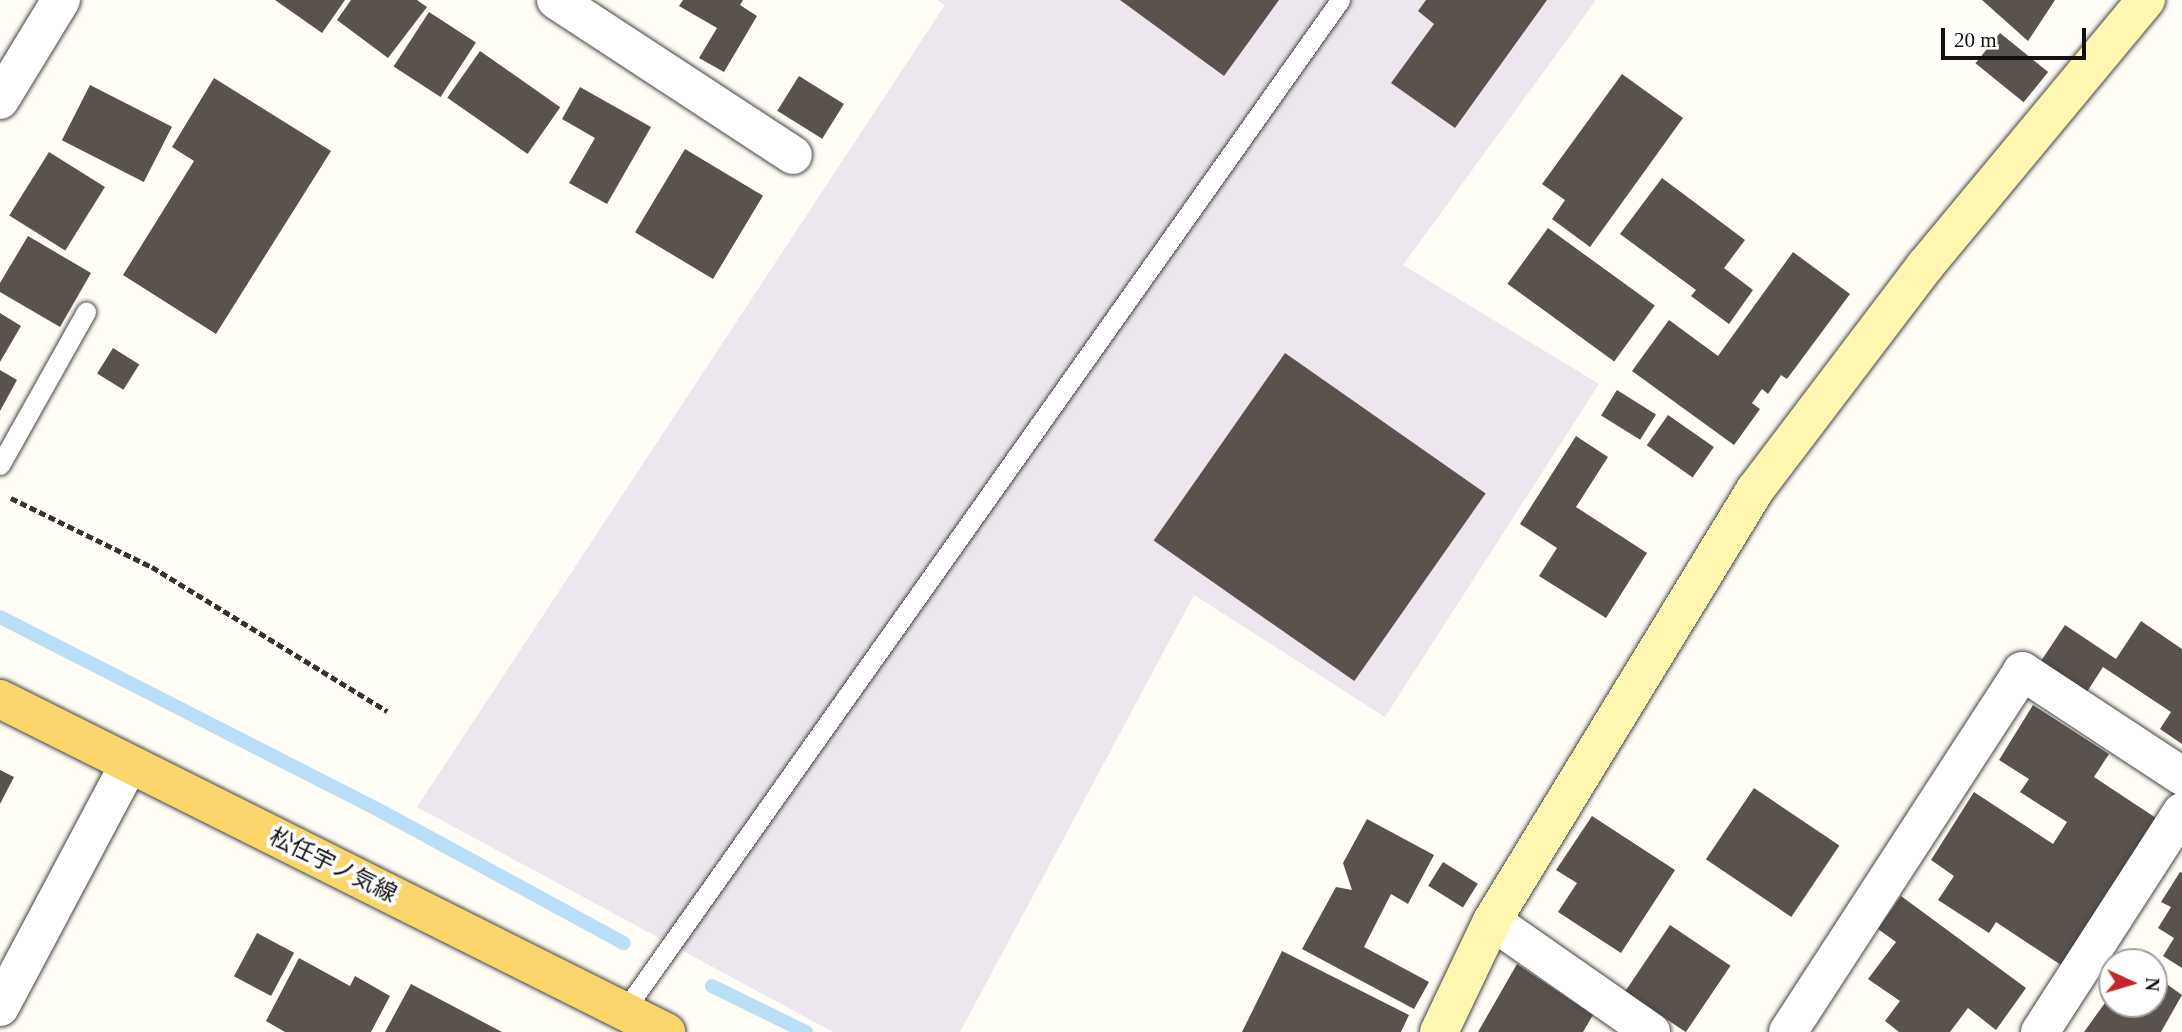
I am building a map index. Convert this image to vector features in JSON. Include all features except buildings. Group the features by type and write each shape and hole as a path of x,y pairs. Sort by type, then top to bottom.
{"main road":[{"name":"松任宇ノ気線","path":"0,699 666,1032"}],"street":[{"path":"0,100 61,0"},
{"path":"556,0 793,155"},
{"path":"1439,1032 1492,921 1755,490 1925,266 2146,0"},
{"path":"1788,1032 2022,671 2182,776"},
{"path":"0,1007 129,764"},
{"path":"2040,1032 2182,812"},
{"path":"1492,921 1651,1032"}],"lane":[{"path":"624,1011 1340,0"},
{"path":"0,465 86,312"}],"path":[{"path":"0,492 152,567 387,711"}],"shaded area":[{"path":"937,0 1596,0 1403,265 1599,384 1385,717 1194,595 960,1032 833,1032 417,807 945,5"}],"waterway":[{"path":"0,617 375,808 624,943"},
{"path":"712,986 806,1032"}]}
